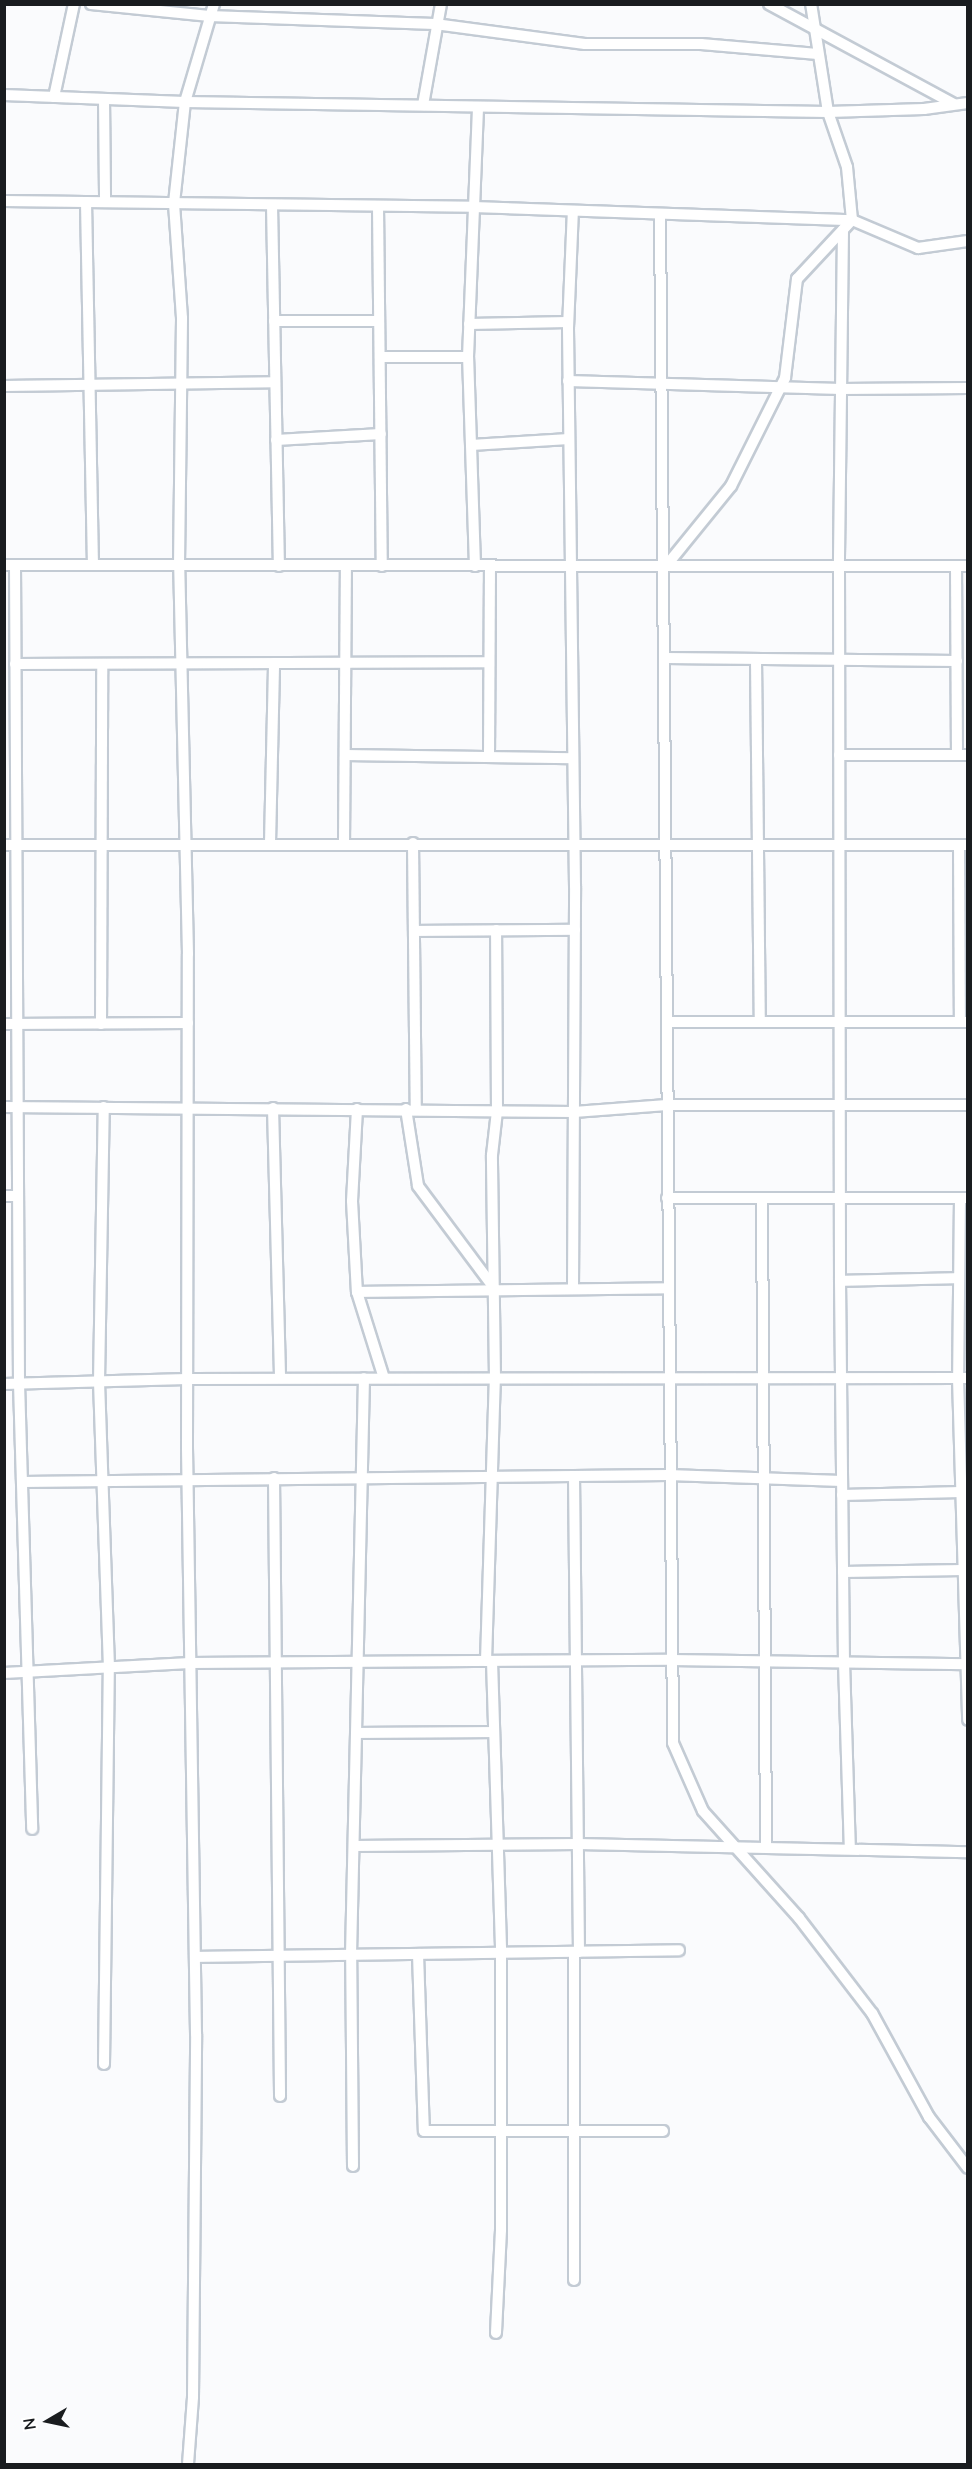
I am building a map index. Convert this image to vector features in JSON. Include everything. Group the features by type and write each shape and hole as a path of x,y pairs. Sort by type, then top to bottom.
{"street":[{"path":"54,97 74,4"},
{"path":"91,4 209,16 435,24 585,44 701,44 818,54"},
{"path":"188,2464 193,2397 195,1957 187,1379 188,1023 179,565 182,318 174,203 185,102 213,4"},
{"path":"423,105 435,24 441,4"},
{"path":"768,4 955,105"},
{"path":"666,566 730,486 785,378 797,279 852,220 848,167 828,112 811,4"},
{"path":"4,95 185,102 828,112 968,103"},
{"path":"104,99 105,202"},
{"path":"475,566 468,357 478,107"},
{"path":"4,201 473,207 852,220 918,248 968,241"},
{"path":"86,202 93,565"},
{"path":"272,204 279,566"},
{"path":"378,206 382,566"},
{"path":"573,211 568,322 569,568 575,844 573,1287"},
{"path":"660,214 666,566 668,1475 673,1743 703,1811 799,1918 872,2013 929,2116 968,2168"},
{"path":"843,230 839,566 840,1281 844,1662 850,1849"},
{"path":"274,321 379,321"},
{"path":"469,324 568,322"},
{"path":"380,357 468,357"},
{"path":"568,381 841,390 968,388"},
{"path":"4,386 275,382"},
{"path":"276,440 381,434"},
{"path":"471,445 569,439"},
{"path":"32,1829 19,1383 17,1196 10,1107 10,761 15,664 10,565 569,568 962,566 957,661 962,755 839,755"},
{"path":"344,843 346,566"},
{"path":"489,757 490,566"},
{"path":"666,658 957,661"},
{"path":"756,659 760,1022"},
{"path":"15,664 489,662"},
{"path":"270,843 274,663"},
{"path":"102,664 102,1024"},
{"path":"345,755 573,758"},
{"path":"10,845 185,842 964,845 964,1022 667,1022"},
{"path":"413,843 411,1109 418,1186 494,1288"},
{"path":"496,930 497,1111 492,1155 495,1378 489,1661 494,1732 501,1953 501,2131 496,2333"},
{"path":"414,931 575,930"},
{"path":"10,1024 188,1023"},
{"path":"10,1107 188,1106 574,1112 667,1105 968,1106"},
{"path":"104,1107 99,1381 109,1668 104,2064"},
{"path":"273,1108 280,1378"},
{"path":"357,1109 352,1201 357,1292 384,1378"},
{"path":"4,1196 17,1196"},
{"path":"667,1198 964,1198 959,1278 963,1316 964,1479 961,1492 968,1720"},
{"path":"762,1198 766,1846"},
{"path":"840,1281 959,1278"},
{"path":"357,1292 494,1288 667,1288"},
{"path":"4,1384 280,1378 963,1378"},
{"path":"353,2166 351,1955 364,1378"},
{"path":"22,1482 668,1475 842,1481"},
{"path":"574,1476 578,1844 574,2280"},
{"path":"274,1478 281,1956 280,2096"},
{"path":"842,1495 961,1492"},
{"path":"843,1572 963,1570"},
{"path":"4,1674 190,1663 671,1660 967,1664"},
{"path":"357,1733 494,1732"},
{"path":"354,1846 498,1843 766,1846 968,1852"},
{"path":"195,1957 678,1950"},
{"path":"418,1954 424,2131 663,2131"}]}
